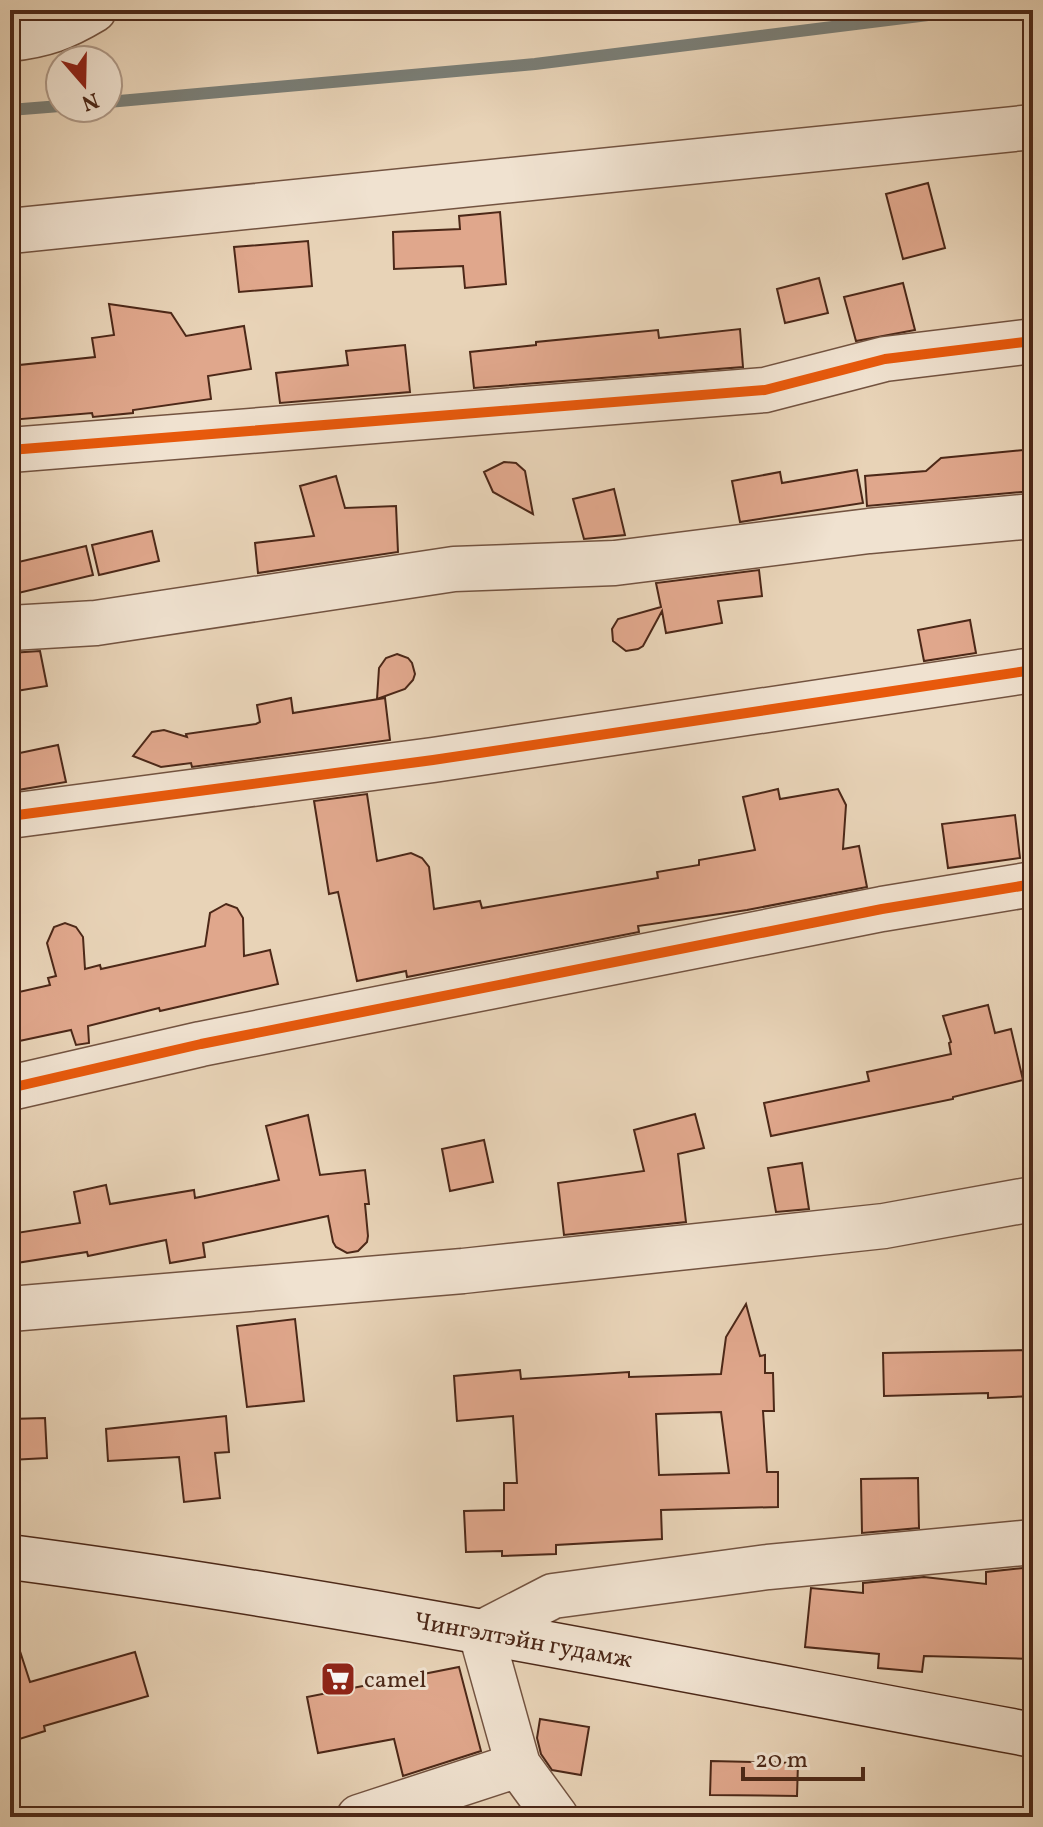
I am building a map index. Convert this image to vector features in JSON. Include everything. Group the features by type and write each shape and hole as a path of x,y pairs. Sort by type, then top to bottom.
{"street":[{"path":"10,39 38,36 67,27 94,10"},
{"path":"10,231 1033,127"},
{"path":"10,450 765,390 885,359 1033,341"},
{"path":"10,628 96,623 454,569 615,563 869,531 1033,516"},
{"path":"10,816 433,760 1033,670"},
{"path":"10,1088 201,1044 882,909 1033,884"},
{"path":"10,1309 463,1271 853,1230 1033,1199"},
{"path":"556,1817 518,1765 481,1633 553,1596 768,1567 1033,1542"},
{"name":"Чингэлтэйн гудамж","path":"10,1557 129,1572 481,1633 1033,1735"},
{"path":"359,1817 518,1765"}],"building":[{"path":"928,183 945,248 903,259 886,194"},
{"path":"500,212 506,284 465,288 463,266 394,269 393,232 460,229 459,216"},
{"path":"308,241 312,286 239,292 234,247"},
{"path":"819,278 828,313 785,323 777,289"},
{"path":"903,283 915,330 856,341 844,297"},
{"path":"109,304 171,313 186,336 244,326 251,369 208,376 211,399 133,410 133,413 10,420 10,366 95,357 92,338 114,335"},
{"path":"740,329 743,367 474,388 470,352 658,330 659,338"},
{"path":"405,345 410,392 280,403 276,373 348,365 346,351"},
{"path":"1033,449 1033,491 867,506 865,476 926,471 941,458"},
{"path":"504,462 516,463 525,471 533,514 493,492 484,472"},
{"path":"857,470 863,503 740,522 732,481 780,472 782,483"},
{"path":"336,476 345,508 396,506 398,552 258,573 255,543 314,536 300,486"},
{"path":"614,489 625,535 584,539 573,499"},
{"path":"152,531 159,561 99,575 92,545"},
{"path":"86,546 93,575 10,595 10,564"},
{"path":"759,570 762,596 718,601 722,623 666,633 662,611 643,646 626,651 613,641 612,629 618,619 661,607 656,583"},
{"path":"970,620 976,653 924,661 918,630"},
{"path":"40,651 47,686 10,692 10,653"},
{"path":"397,654 412,663 413,680 405,689 377,699 379,668 386,658"},
{"path":"291,698 293,713 385,698 390,740 192,767 191,763 161,767 133,756 152,732 164,730 187,737 186,734 256,724 260,722 257,705"},
{"path":"58,745 66,782 18,790 10,755"},
{"path":"778,789 780,799 838,789 846,805 843,849 859,846 867,887 747,910 638,926 639,932 407,977 406,971 357,981 338,892 329,894 314,801 367,794 377,861 411,853 422,858 429,867 434,909 480,901 482,908 658,878 657,872 699,865 699,860 755,850 743,797"},
{"path":"1015,815 1020,858 948,868 942,824"},
{"path":"226,904 237,908 243,918 244,956 270,950 278,984 88,1026 89,1043 76,1045 71,1030 10,1043 10,994 50,985 48,978 56,976 47,943 54,927 65,923 76,927 83,937 85,969 100,965 101,969 205,946 210,913"},
{"path":"988,1005 995,1033 1011,1029 1023,1080 953,1099 771,1136 764,1103 869,1081 867,1072 951,1054 951,1042 943,1016"},
{"path":"695,1114 704,1148 678,1154 686,1222 564,1235 558,1183 644,1171 634,1130"},
{"path":"308,1115 320,1175 365,1170 369,1204 365,1204 368,1236 367,1242 358,1251 347,1253 336,1247 328,1216 203,1243 205,1257 170,1263 166,1240 88,1256 87,1252 10,1264 10,1234 80,1223 74,1192 106,1185 110,1204 194,1190 195,1198 279,1180 266,1126"},
{"path":"484,1140 493,1182 450,1191 442,1149"},
{"path":"802,1163 809,1209 776,1212 768,1168"},
{"path":"746,1304 760,1356 765,1355 765,1373 773,1373 774,1411 763,1411 767,1472 778,1472 778,1507 661,1510 662,1539 556,1545 556,1554 502,1556 502,1551 466,1552 464,1511 504,1510 504,1483 517,1483 513,1416 457,1421 454,1376 520,1370 521,1379 629,1372 629,1377 721,1374 726,1337","holes":["721,1412 729,1473 659,1475 656,1414"]},
{"path":"295,1319 304,1401 247,1407 237,1326"},
{"path":"1033,1350 1033,1396 988,1398 988,1393 884,1396 883,1353"},
{"path":"226,1416 229,1452 215,1453 220,1498 184,1502 179,1457 108,1461 106,1429"},
{"path":"45,1418 47,1458 10,1460 10,1419"},
{"path":"918,1478 919,1528 862,1533 861,1479"},
{"path":"1033,1567 1033,1659 924,1656 922,1672 878,1668 879,1654 805,1647 811,1588 863,1593 863,1583 924,1577 986,1584 986,1572"},
{"path":"17,1642 30,1682 135,1652 148,1696 44,1726 45,1731 10,1742 10,1643"},
{"path":"459,1667 481,1751 403,1776 394,1739 318,1753 307,1697"},
{"path":"540,1719 589,1727 581,1775 552,1770 541,1754 537,1738"},
{"path":"711,1761 798,1763 797,1796 710,1795"}],"waterway":[{"path":"124,101 535,64 968,10"},
{"path":"10,110 44,107"}],"cycle path":[{"path":"10,450 765,390 885,359 1033,341"},
{"path":"10,816 433,760 1033,670"},
{"path":"10,1088 201,1044 882,909 1033,884"}],"place":[{"name":"camel","path":"338,1679"}]}
